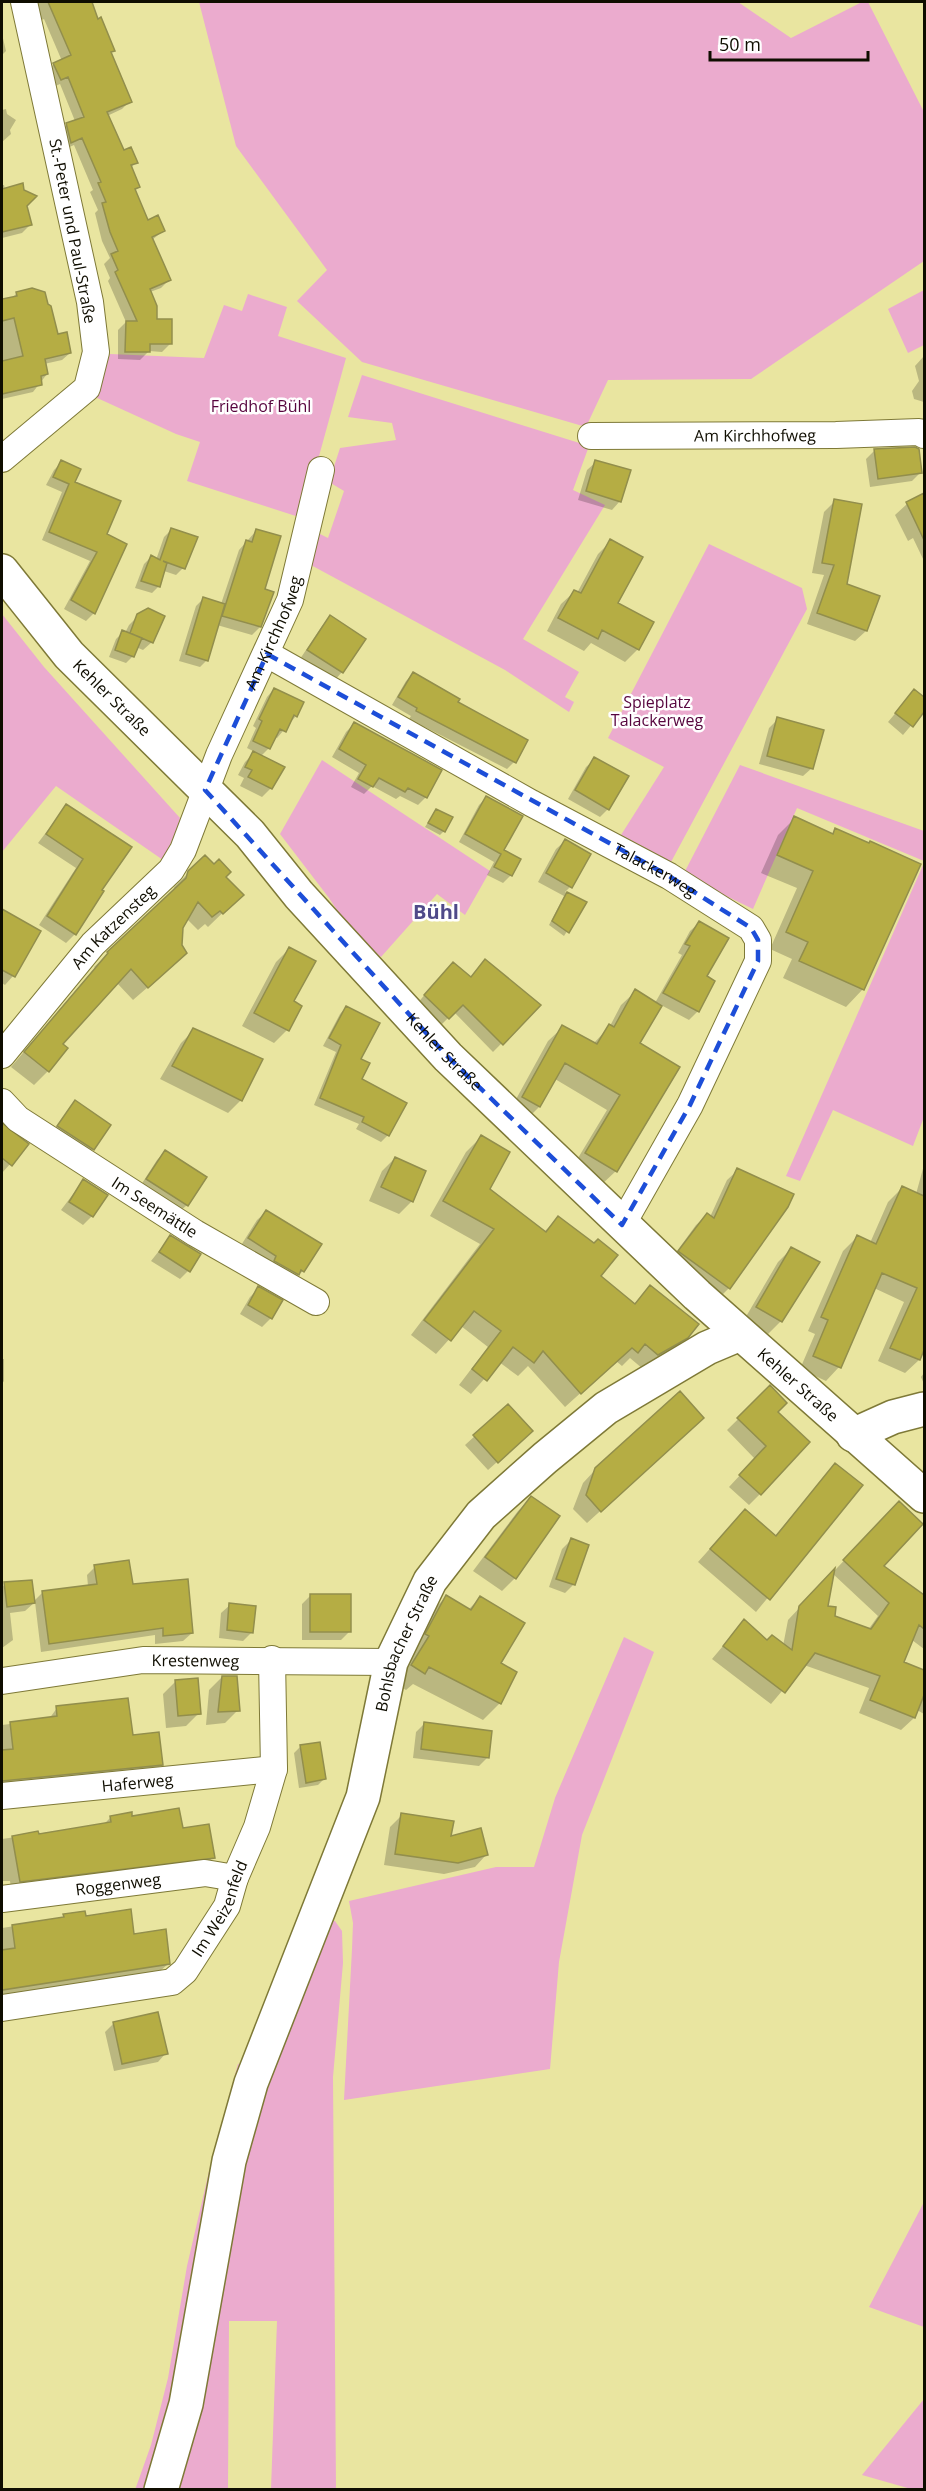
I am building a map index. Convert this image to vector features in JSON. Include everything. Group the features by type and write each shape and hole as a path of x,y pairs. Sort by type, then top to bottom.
{"street":[{"name":"St.-Peter und Paul-Straße","path":"2,459 87,388 96,352 90,302 24,2"},
{"name":"Am Kirchhofweg","path":"591,436 922,434"},
{"name":"Am Kirchhofweg","path":"205,790 290,600 321,470"},
{"name":"Kehler Straße","path":"2,571 69,655 250,834 299,894 448,1057 622,1225 853,1435 924,1496"},
{"name":"Talackerweg","path":"267,654 531,803 669,876 751,928 758,940 758,961 690,1105 622,1225"},
{"name":"Am Katzensteg","path":"2,1055 93,944 171,870 183,850 205,790"},
{"name":"Im Seemättle","path":"2,1101 18,1119 195,1233 316,1302"},
{"name":"Bohlsbacher Straße","path":"161,2490 186,2404 228,2161 251,2083 363,1797 391,1662 430,1581 481,1515 544,1458 606,1408 708,1348 741,1334"},
{"path":"853,1435 893,1417 924,1409"},
{"name":"Krestenweg","path":"2,1681 143,1660 272,1659 391,1662"},
{"name":"Im Weizenfeld","path":"2,2008 172,1982 185,1971 227,1906 235,1878 257,1827 274,1769 272,1659"},
{"name":"Haferweg","path":"2,1796 274,1769"},
{"name":"Roggenweg","path":"2,1899 205,1873 235,1878"}],"highlighted area":[{"path":"267,654 669,876 751,928 758,940 758,961 690,1105 622,1225 448,1057 205,790"}],"green space":[{"path":"199,2 738,2 791,38 862,2 868,2 924,112 924,261 751,379 608,380 586,427 362,362 297,301 327,270 236,146"},
{"path":"924,290 924,345 908,353 888,309"},
{"name":"Friedhof Bühl","path":"248,294 287,307 278,336 346,358 302,518 187,481 200,442 176,434 95,397 110,354 204,358 224,305 242,311"},
{"path":"362,375 589,446 573,490 605,505 523,639 579,672 565,697 574,702 569,712 505,670 309,564 318,533 328,538 344,491 329,482 340,448 396,440 392,423 348,417"},
{"name":"Spieplatz Talackerweg","path":"709,544 802,588 807,609 671,862 621,835 664,767 608,738"},
{"path":"2,614 44,667 180,818 163,860 56,786 2,852"},
{"path":"322,760 490,871 465,915 437,894 381,957 351,931 280,834"},
{"path":"740,765 924,831 924,861 797,808 753,909 683,875"},
{"path":"924,863 924,1117 913,1146 833,1110 800,1181 786,1176"},
{"path":"624,1637 654,1652 582,1835 559,1962 550,2069 344,2100 353,1923 349,1901 496,1867 534,1867 555,1798"},
{"path":"329,1919 335,1921 342,1931 343,1963 333,2077 336,2489 271,2489 277,2321 229,2321 228,2489 169,2490 240,2156"},
{"path":"249,2062 189,2330 148,2489 135,2490 151,2445 168,2378 187,2266 214,2150 238,2064"},
{"path":"924,2202 924,2327 869,2307"},
{"path":"924,2399 924,2489 911,2489 862,2475"}],"building":[{"path":"48,2 92,2 115,51 111,52 132,102 107,112 124,150 131,147 138,163 131,165 140,187 135,189 148,220 158,215 165,231 152,237 171,280 150,289 157,306 157,319 172,319 172,344 150,344 150,352 125,352 126,321 137,321 115,272 118,270 111,254 118,251 102,203 106,202 98,183 101,182 82,138 71,143 66,123 84,117 68,77 61,80 53,63 71,55"},
{"path":"23,183 24,190 37,196 27,206 32,225 2,232 2,189"},
{"path":"32,288 45,292 58,334 67,332 71,353 45,359 48,374 41,376 42,385 2,394 2,361 23,356 14,318 2,321 2,299 17,296 16,292"},
{"path":"915,447 919,449 922,473 878,479 874,449"},
{"path":"61,460 81,469 75,482 121,501 107,534 127,544 95,614 71,600 97,552 49,532 69,484 53,477"},
{"path":"595,460 631,470 621,502 586,491"},
{"path":"924,493 924,540 906,502"},
{"path":"834,499 862,504 847,584 880,596 867,631 817,613 834,565 822,563"},
{"path":"171,528 198,537 185,569 163,561 167,563 160,587 141,581 151,555 160,560"},
{"path":"256,529 281,536 265,589 274,592 261,627 222,616 246,540 252,542"},
{"path":"610,539 643,557 618,603 654,622 639,650 602,630 598,639 558,618 574,590 581,593"},
{"path":"203,597 225,604 208,661 186,654"},
{"path":"148,608 165,616 153,643 130,633 137,614"},
{"path":"330,615 366,639 343,673 307,650"},
{"path":"122,630 142,638 134,657 115,650"},
{"path":"413,672 460,699 458,702 528,740 516,763 416,711 417,708 398,697"},
{"path":"274,688 304,702 297,717 294,715 286,732 280,729 270,749 253,741 262,721 259,719"},
{"path":"914,689 924,697 924,712 913,727 895,713"},
{"path":"777,717 824,730 813,769 767,756"},
{"path":"354,722 442,770 427,798 408,788 405,792 379,778 373,787 358,779 366,765 339,749"},
{"path":"253,751 285,767 272,789 248,777 252,770 245,767"},
{"path":"594,757 629,776 609,810 575,790"},
{"path":"486,796 523,816 504,850 521,859 512,876 494,867 501,854 465,834"},
{"path":"66,804 132,847 102,890 104,891 76,935 47,916 83,859 46,834"},
{"path":"436,809 453,817 445,832 428,823"},
{"path":"794,816 833,834 835,828 869,843 870,841 921,864 864,990 799,961 808,942 786,932 813,871 777,855"},
{"path":"565,839 591,854 572,888 546,873"},
{"path":"205,855 214,864 219,859 231,872 226,877 244,895 223,914 220,911 212,917 198,902 183,928 182,945 187,953 148,988 131,969 63,1044 68,1048 49,1072 24,1052 107,952 186,878 188,871"},
{"path":"567,892 587,902 569,933 552,921"},
{"path":"2,909 41,931 15,977 2,970"},
{"path":"699,921 729,938 707,976 715,981 699,1012 663,993 690,946 685,944"},
{"path":"289,947 316,961 294,1001 302,1006 289,1031 254,1013"},
{"path":"485,959 541,1005 503,1045 463,1005 449,1019 424,995 453,962 471,977"},
{"path":"635,989 662,1006 640,1043 680,1067 617,1172 585,1153 620,1095 565,1063 540,1107 522,1097 562,1025 597,1044 609,1024 614,1027"},
{"path":"346,1006 380,1023 361,1059 370,1063 362,1079 407,1103 389,1136 362,1122 364,1117 320,1098 341,1045 329,1038"},
{"path":"193,1028 263,1059 242,1101 172,1066"},
{"path":"75,1100 111,1125 94,1150 57,1126"},
{"path":"2,1123 29,1144 12,1166 2,1158"},
{"path":"481,1135 510,1152 490,1189 546,1232 558,1216 594,1243 598,1239 618,1255 601,1276 635,1304 650,1285 699,1324 688,1338 658,1355 645,1344 638,1353 632,1348 581,1394 543,1351 534,1363 513,1347 487,1381 472,1369 501,1331 474,1311 451,1341 424,1320 494,1229 443,1201"},
{"path":"165,1150 207,1177 188,1206 146,1179"},
{"path":"395,1157 426,1171 413,1202 381,1187"},
{"path":"737,1168 794,1194 788,1207 730,1289 678,1251 707,1213 714,1218"},
{"path":"83,1179 108,1195 93,1217 69,1202"},
{"path":"902,1186 924,1196 924,1350 920,1360 890,1348 917,1288 882,1273 841,1368 813,1356 828,1320 821,1317 857,1235 876,1244"},
{"path":"266,1210 322,1244 304,1272 301,1270 299,1275 274,1261 276,1256 248,1238"},
{"path":"170,1235 201,1254 190,1272 159,1252"},
{"path":"791,1247 820,1262 782,1322 756,1307"},
{"path":"258,1286 283,1300 272,1319 248,1305"},
{"path":"770,1385 787,1403 778,1412 810,1442 761,1495 739,1475 766,1446 737,1418"},
{"path":"680,1391 704,1418 601,1512 586,1495 595,1468"},
{"path":"508,1404 533,1431 498,1463 473,1435"},
{"path":"835,1463 863,1485 770,1600 710,1549 745,1509 776,1536"},
{"path":"531,1496 560,1516 516,1579 485,1557"},
{"path":"899,1501 923,1524 884,1566 924,1595 924,1629 919,1625 904,1662 924,1670 924,1695 915,1718 870,1700 880,1676 815,1653 785,1693 723,1646 744,1619 767,1640 772,1635 792,1650 799,1606 835,1568 828,1606 836,1607 835,1616 871,1629 889,1603 843,1560"},
{"path":"571,1538 589,1545 575,1585 556,1579"},
{"path":"129,1560 133,1584 188,1579 193,1633 163,1636 163,1628 49,1644 42,1591 97,1584 94,1565"},
{"path":"32,1580 35,1603 7,1607 4,1582"},
{"path":"310,1594 351,1594 351,1632 310,1632"},
{"path":"446,1595 471,1610 480,1596 525,1623 501,1663 517,1672 501,1704 429,1667 425,1674 411,1665 429,1636 425,1634"},
{"path":"229,1603 256,1606 253,1633 227,1630"},
{"path":"222,1676 237,1676 240,1711 218,1712"},
{"path":"198,1678 201,1714 178,1716 175,1680"},
{"path":"128,1698 133,1735 159,1732 163,1765 2,1781 2,1750 13,1749 10,1722 57,1716 56,1706"},
{"path":"424,1722 492,1731 489,1758 421,1749"},
{"path":"320,1742 326,1779 306,1783 300,1745"},
{"path":"179,1808 183,1828 209,1824 215,1858 20,1882 12,1836 38,1831 39,1834 111,1822 110,1816 132,1812 132,1816"},
{"path":"401,1813 454,1821 451,1836 481,1828 488,1855 458,1863 395,1854"},
{"path":"131,1909 134,1934 166,1929 170,1964 2,1990 2,1950 15,1948 12,1925 64,1917 63,1914 85,1911 86,1916"},
{"path":"158,2012 168,2054 122,2064 113,2022"}],"district":[{"name":"Bühl","path":"436,912"}]}
